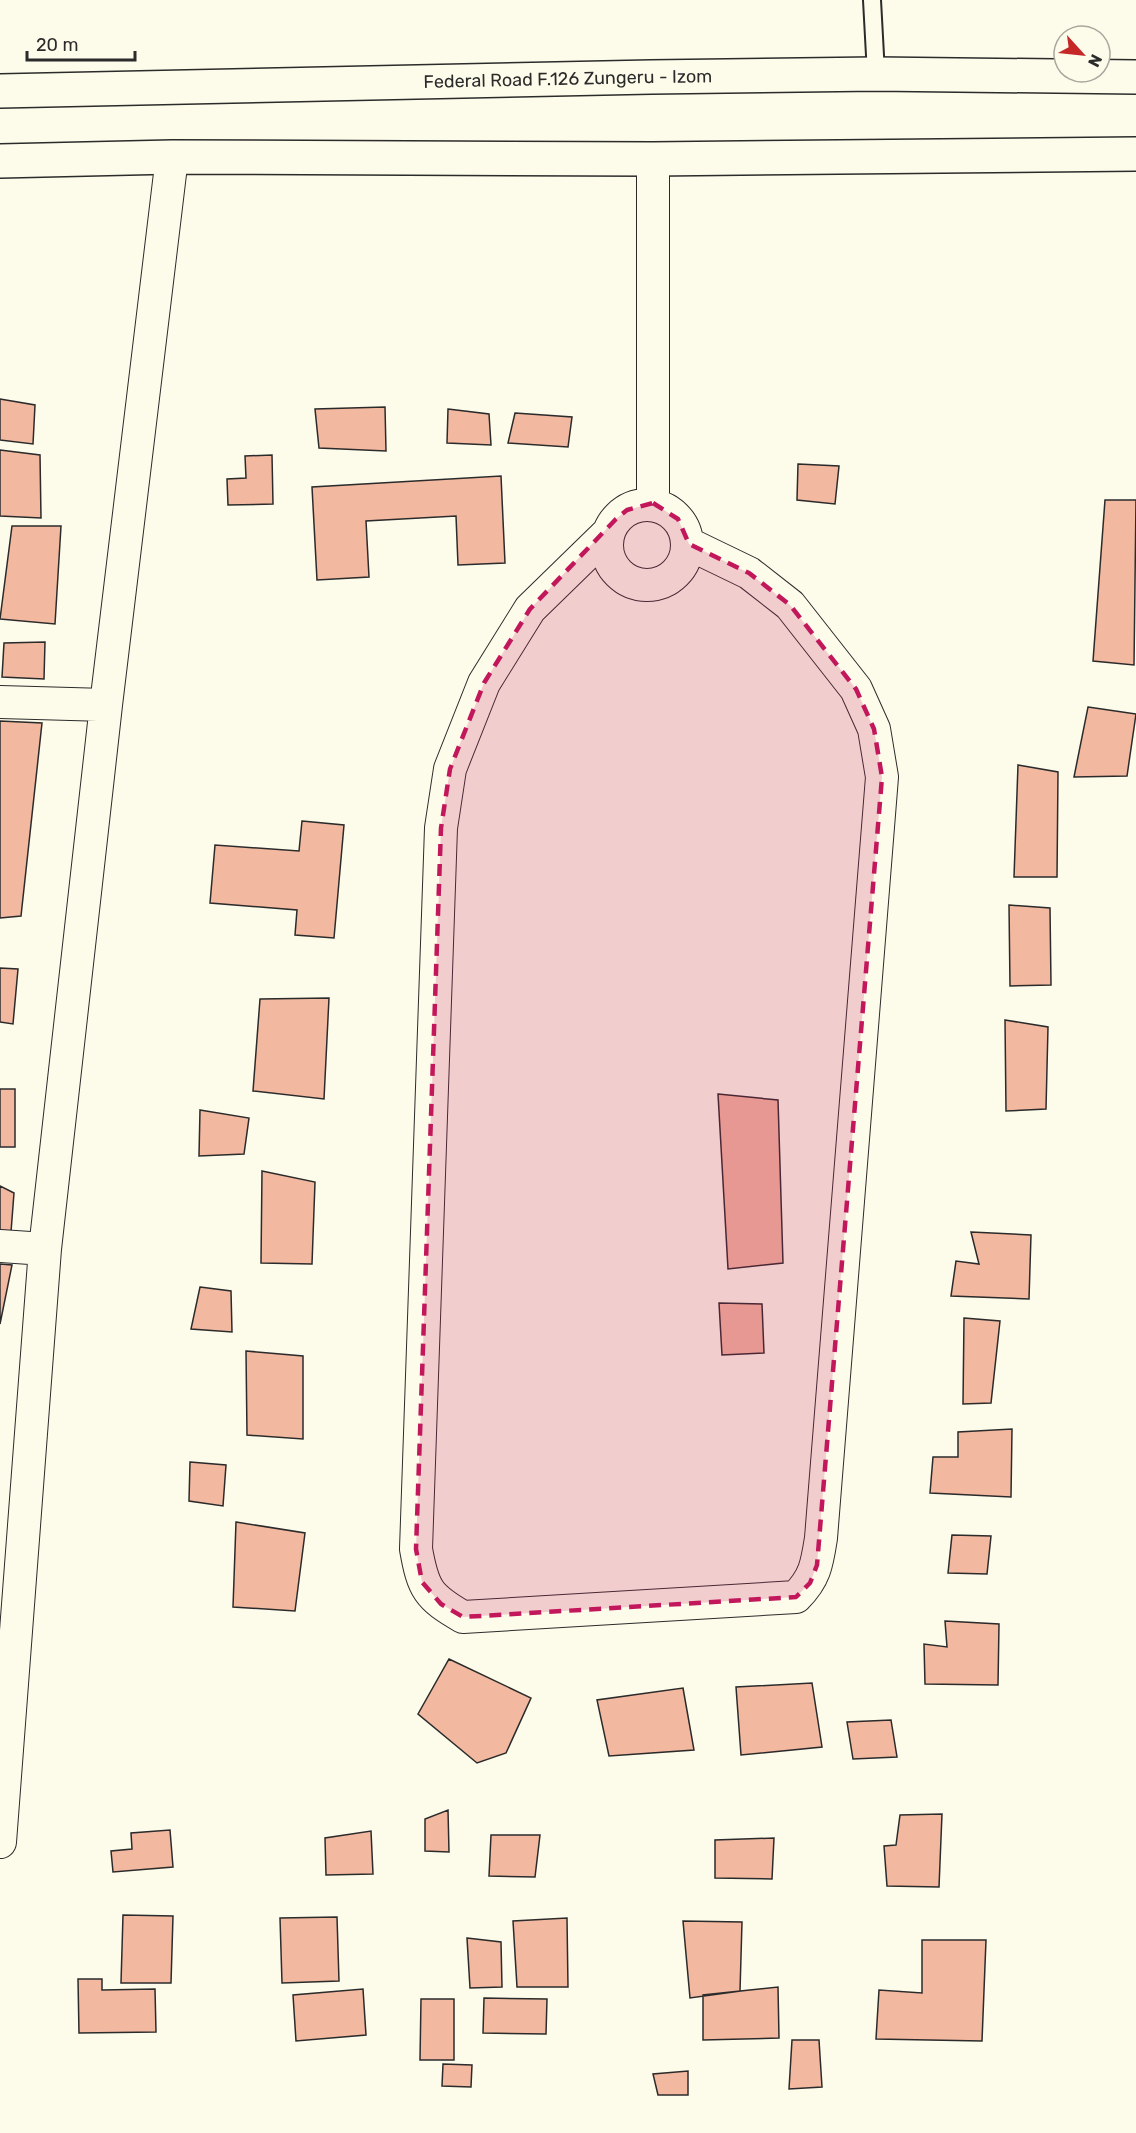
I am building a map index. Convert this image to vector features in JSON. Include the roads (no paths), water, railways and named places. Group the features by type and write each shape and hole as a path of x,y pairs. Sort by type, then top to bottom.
{"main road":[{"name":"Federal Road F.126 Zungeru - Izom","path":"0,91 876,74 1136,77"},
{"path":"0,161 172,157 653,159 1136,154"}],"street":[{"path":"0,1842 12,1531 106,705 172,157"},
{"path":"653,159 653,503"},
{"path":"609,532 530,609 484,683 450,769 441,828 417,1549 422,1582 441,1604 463,1617 796,1597 810,1583 817,1565 882,777 874,729 856,689 790,605 749,573 689,544 678,519 653,503 627,510 616,519 609,532 606,546 609,560 616,572 627,581 641,586 654,585 668,580 679,571 689,544"},
{"path":"0,702 106,705"},
{"path":"0,1246 45,1249"}],"lane":[{"path":"872,0 876,74"}]}
